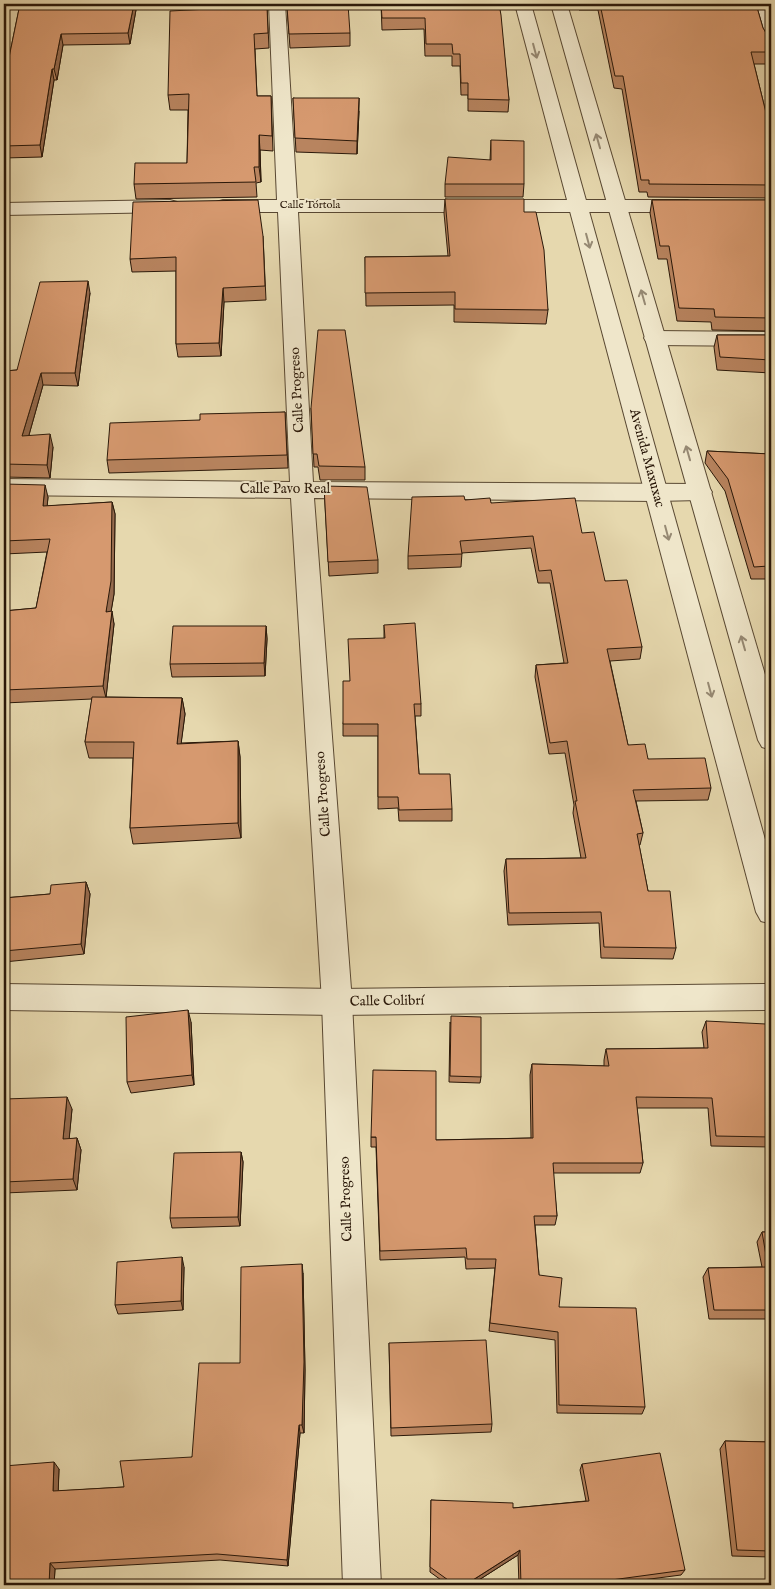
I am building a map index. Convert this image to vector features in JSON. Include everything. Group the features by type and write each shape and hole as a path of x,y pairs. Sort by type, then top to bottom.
{"street":[{"name":"Calle Progreso","path":"277,4 302,489 337,1002 362,1585"},
{"name":"Avenida Maxuxac","path":"523,4 771,912"},
{"path":"559,4 771,738"},
{"path":"761,4 771,40"},
{"path":"4,209 190,206"},
{"name":"Calle Tórtola","path":"209,206 704,206"},
{"path":"655,338 771,339"},
{"name":"Calle Pavo Real","path":"4,487 700,492"},
{"name":"Calle Colibrí","path":"4,997 337,1002 771,997"}],"building":[{"path":"20,4 134,4 128,33 61,34 54,69 52,69 40,145 4,146 4,82"},
{"path":"348,4 350,33 289,34 287,7"},
{"path":"381,4 499,4 509,100 468,99 468,83 461,83 460,54 453,54 452,44 426,44 425,18 382,18"},
{"path":"600,4 756,4 763,28 766,33 771,34 771,52 751,52 768,121 771,121 771,185 649,184 649,180 641,180 623,76 615,76"},
{"path":"267,6 268,33 254,34 257,96 271,96 272,136 259,135 259,167 254,167 256,182 134,184 135,163 187,163 189,94 168,95 170,11"},
{"path":"293,98 359,98 357,141 295,138"},
{"path":"491,140 524,141 524,184 445,184 448,157 491,160"},
{"path":"445,199 524,199 524,212 536,212 544,250 548,310 455,309 455,292 365,293 365,257 450,256"},
{"path":"258,200 263,236 265,286 223,288 219,343 176,344 176,257 130,259 133,202"},
{"path":"652,200 771,200 771,318 715,317 714,309 679,308 669,246 660,246"},
{"path":"88,281 75,373 41,373 22,436 50,434 47,465 4,464 4,371 17,370 40,282"},
{"path":"318,330 345,330 365,467 319,466 317,454 313,454 311,408"},
{"path":"717,335 771,335 771,360 720,357"},
{"path":"285,412 287,455 107,460 110,423 200,420 200,414"},
{"path":"707,451 771,454 771,575 769,566 754,567 728,479"},
{"path":"4,484 45,485 43,506 112,502 111,581 106,612 112,611 103,686 4,690 4,611 36,608 50,539 4,541"},
{"path":"324,486 367,487 378,560 328,562"},
{"path":"464,496 465,500 490,498 491,503 575,498 582,533 594,532 605,581 627,580 642,647 607,649 628,745 645,744 648,759 705,758 711,788 633,790 643,833 637,834 648,891 670,891 676,948 604,947 601,912 509,913 506,859 586,858 575,801 577,801 567,741 550,743 536,665 568,663 551,570 539,571 533,536 460,541 462,554 408,556 412,497"},
{"path":"415,623 421,704 414,704 419,774 450,774 452,809 399,810 398,797 378,797 378,724 343,724 343,681 350,681 348,639 385,638 384,625"},
{"path":"173,626 266,626 264,663 170,664"},
{"path":"92,697 182,698 177,744 238,741 238,823 130,828 134,742 85,742"},
{"path":"86,882 81,944 4,951 4,898 50,894 51,885"},
{"path":"188,1010 192,1075 127,1082 126,1017"},
{"path":"451,1016 481,1017 481,1077 450,1076"},
{"path":"706,1021 766,1024 771,1042 771,1137 716,1136 712,1098 636,1097 643,1163 553,1163 557,1216 534,1216 539,1275 562,1278 559,1307 636,1308 645,1407 559,1405 558,1332 490,1323 496,1259 467,1259 466,1248 380,1251 376,1137 371,1137 373,1070 436,1071 436,1140 533,1138 532,1064 609,1066 606,1049 708,1048"},
{"path":"67,1097 63,1139 77,1138 73,1179 4,1182 4,1099"},
{"path":"241,1152 238,1217 170,1218 174,1153"},
{"path":"762,1232 771,1232 771,1310 714,1310 708,1268 768,1267"},
{"path":"182,1257 181,1301 115,1305 117,1262"},
{"path":"302,1264 304,1362 302,1425 299,1425 287,1560 217,1554 50,1563 49,1585 4,1585 4,1466 54,1462 53,1491 124,1487 120,1461 192,1457 199,1363 240,1363 241,1267"},
{"path":"486,1340 492,1424 391,1428 389,1343"},
{"path":"725,1441 771,1442 771,1551 737,1550"},
{"path":"660,1453 685,1570 604,1581 604,1585 521,1585 520,1550 465,1585 455,1585 430,1567 431,1500 513,1503 513,1508 589,1501 582,1464"}]}
